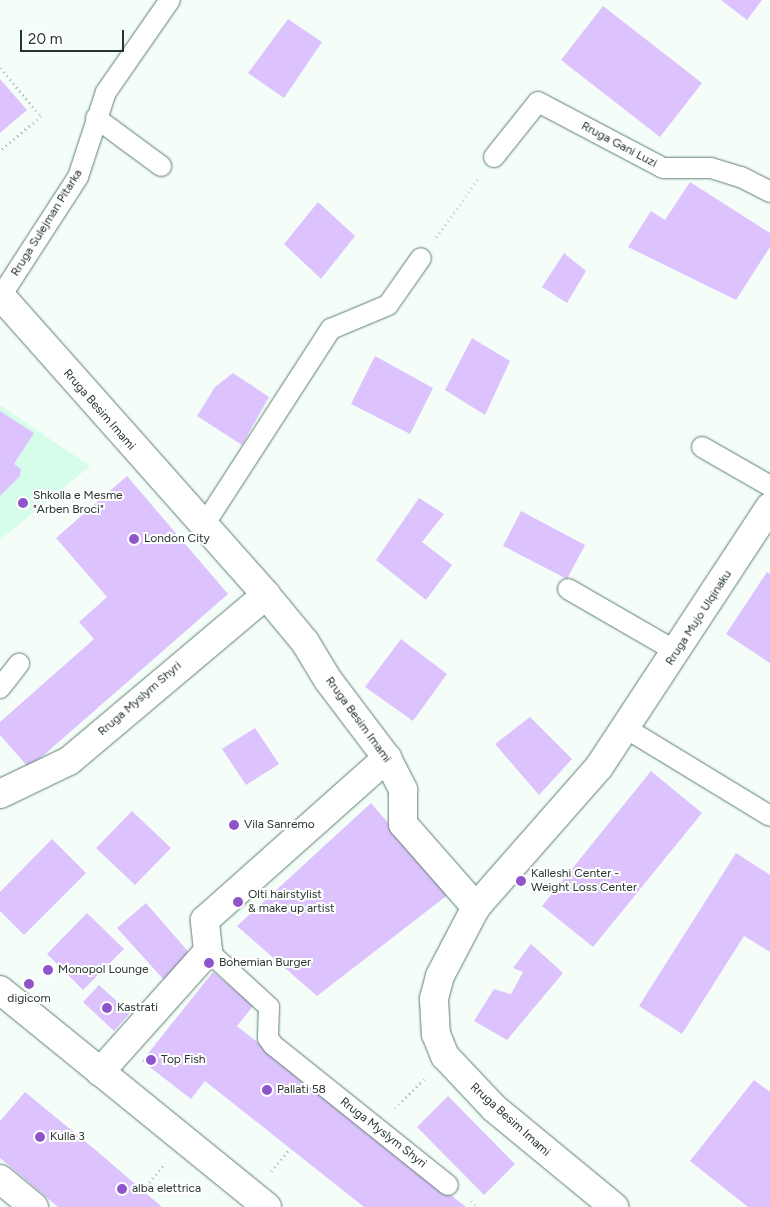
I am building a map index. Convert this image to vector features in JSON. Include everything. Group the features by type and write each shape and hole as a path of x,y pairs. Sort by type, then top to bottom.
{"street":[{"name":"Rruga Besim Imami","path":"0,296 266,595 305,642 328,680 387,758 403,790 403,824 476,907 440,976 434,999 436,1034 445,1056 494,1108 614,1207"},
{"name":"Rruga Mujo Ulqinaku","path":"476,907 565,810 627,729 770,507"},
{"name":"Rruga Myslym Shyri","path":"2,790 69,762 266,595"},
{"path":"100,1072 208,951 205,920 387,758"},
{"path":"0,990 267,1207"},
{"path":"0,1179 34,1207"}],"lane":[{"name":"Rruga Sulejman Pitarka","path":"0,296 78,177 106,92 170,0"},
{"name":"Rruga Gani Luzi","path":"494,157 538,102 663,168 711,168 741,177 770,192"},
{"path":"96,118 161,166"},
{"path":"204,524 331,329 388,305 421,258"},
{"path":"702,447 770,486"},
{"path":"568,589 677,652"},
{"path":"0,688 19,664"},
{"path":"627,729 770,816"},
{"name":"Rruga Myslym Shyri","path":"208,951 265,1001 271,1014 267,1030 273,1046 448,1185"}],"path":[{"path":"0,68 41,116 0,151"},
{"path":"421,258 494,157"},
{"path":"377,1128 445,1056"}],"shaded area":[{"name":"Shkolla e Mesme \"Arben Broci\"","path":"0,405 90,466 0,540"}],"building":[{"path":"721,0 762,0 747,20"},
{"path":"603,6 702,83 660,137 561,60"},
{"path":"288,19 322,42 284,98 248,73"},
{"path":"0,79 27,110 0,133"},
{"path":"690,182 770,233 770,247 736,300 628,247 651,211 665,220"},
{"path":"318,202 355,236 321,279 284,244"},
{"path":"564,253 586,271 567,303 542,287"},
{"path":"472,338 510,361 485,415 445,390"},
{"path":"375,356 433,388 410,434 351,404"},
{"path":"233,373 269,397 242,445 197,416 215,387"},
{"path":"0,411 34,433 14,464 21,469 20,476 0,496"},
{"path":"127,476 228,594 29,768 0,735 0,722 94,639 79,622 107,597 56,538"},
{"path":"419,498 444,514 422,542 452,565 426,600 376,560"},
{"path":"521,511 585,545 567,579 503,546"},
{"path":"767,572 770,574 770,663 726,634"},
{"path":"401,639 447,674 413,721 365,687"},
{"path":"530,717 572,759 539,795 495,744"},
{"path":"255,728 279,764 246,785 222,749"},
{"path":"651,771 702,813 593,947 542,906"},
{"path":"371,803 449,894 317,996 237,926"},
{"path":"132,811 171,848 135,885 96,848"},
{"path":"52,839 86,873 24,935 0,911 0,892"},
{"path":"736,853 770,875 770,952 744,936 682,1034 639,1006"},
{"path":"146,903 192,956 164,980 117,928"},
{"path":"87,913 124,949 83,990 47,954"},
{"path":"531,944 563,973 507,1040 474,1021 494,989 511,994 523,972 513,968"},
{"name":"Pallati 58","path":"213,972 254,1005 237,1026 466,1207 364,1207 205,1081 191,1099 142,1061"},
{"name":"Kastrati","path":"99,985 130,1013 114,1031 83,1002"},
{"path":"754,1080 770,1092 770,1207 748,1207 690,1161"},
{"name":"Kulla 3","path":"25,1092 162,1207 58,1207 0,1158 0,1121"},
{"path":"448,1096 515,1164 484,1195 417,1127"}],"place":[{"name":"Shkolla e Mesme \"Arben Broci\"","path":"23,503"},
{"name":"London City","path":"134,539"},
{"name":"Vila Sanremo","path":"234,825"},
{"name":"Kalleshi Center - Weight Loss Center","path":"521,881"},
{"name":"Olti hairstylist & make up artist","path":"238,902"},
{"name":"Bohemian Burger","path":"209,963"},
{"name":"Monopol Lounge","path":"48,970"},
{"name":"digicom","path":"29,984"},
{"name":"Kastrati","path":"107,1008"},
{"name":"Top Fish","path":"151,1060"},
{"name":"Pallati 58","path":"267,1090"},
{"name":"Kulla 3","path":"40,1137"},
{"name":"alba elettrica","path":"122,1189"}]}
